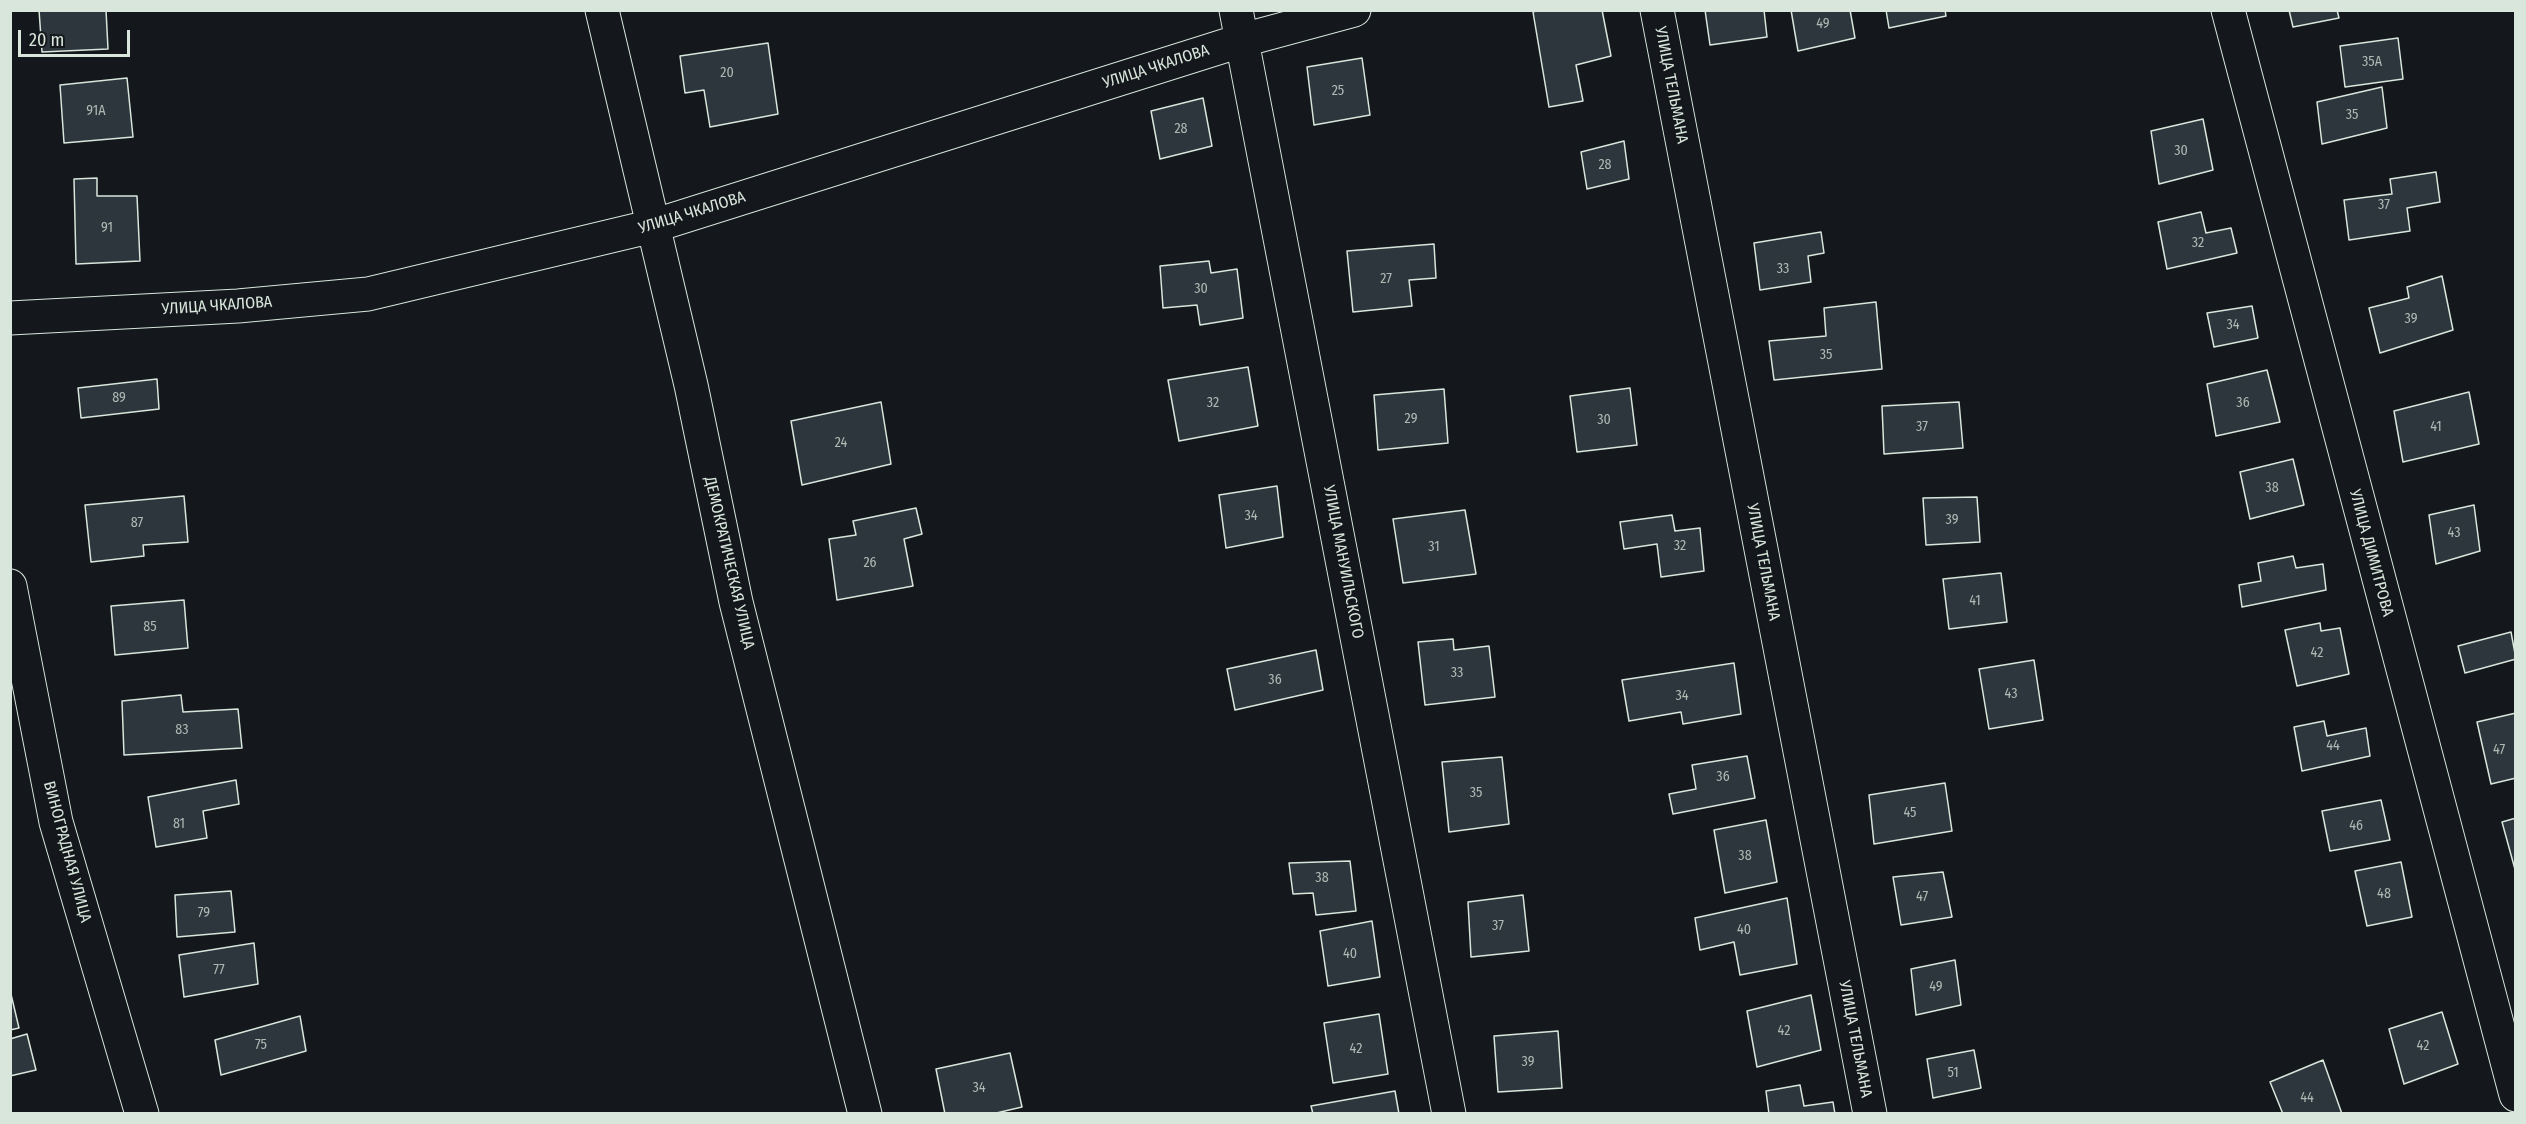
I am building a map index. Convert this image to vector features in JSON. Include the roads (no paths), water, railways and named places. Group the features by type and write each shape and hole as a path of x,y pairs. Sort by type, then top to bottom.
{"street":[{"name":"ДЕМОКРАТИЧЕСКАЯ УЛИЦА","path":"602,10 690,385 736,602 865,1113"},
{"name":"УЛИЦА ЧКАЛОВА","path":"10,318 238,306 368,294 653,226 1239,25 1354,10"},
{"name":"УЛИЦА ТЕЛЬМАНА","path":"1657,10 1869,1113"},
{"name":"УЛИЦА ДИМИТРОВА","path":"2228,10 2515,1089"},
{"name":"УЛИЦА МАНУИЛЬСКОГО","path":"1239,25 1449,1113"},
{"name":"ВИНОГРАДНАЯ УЛИЦА","path":"10,586 56,822 142,1113"}]}
